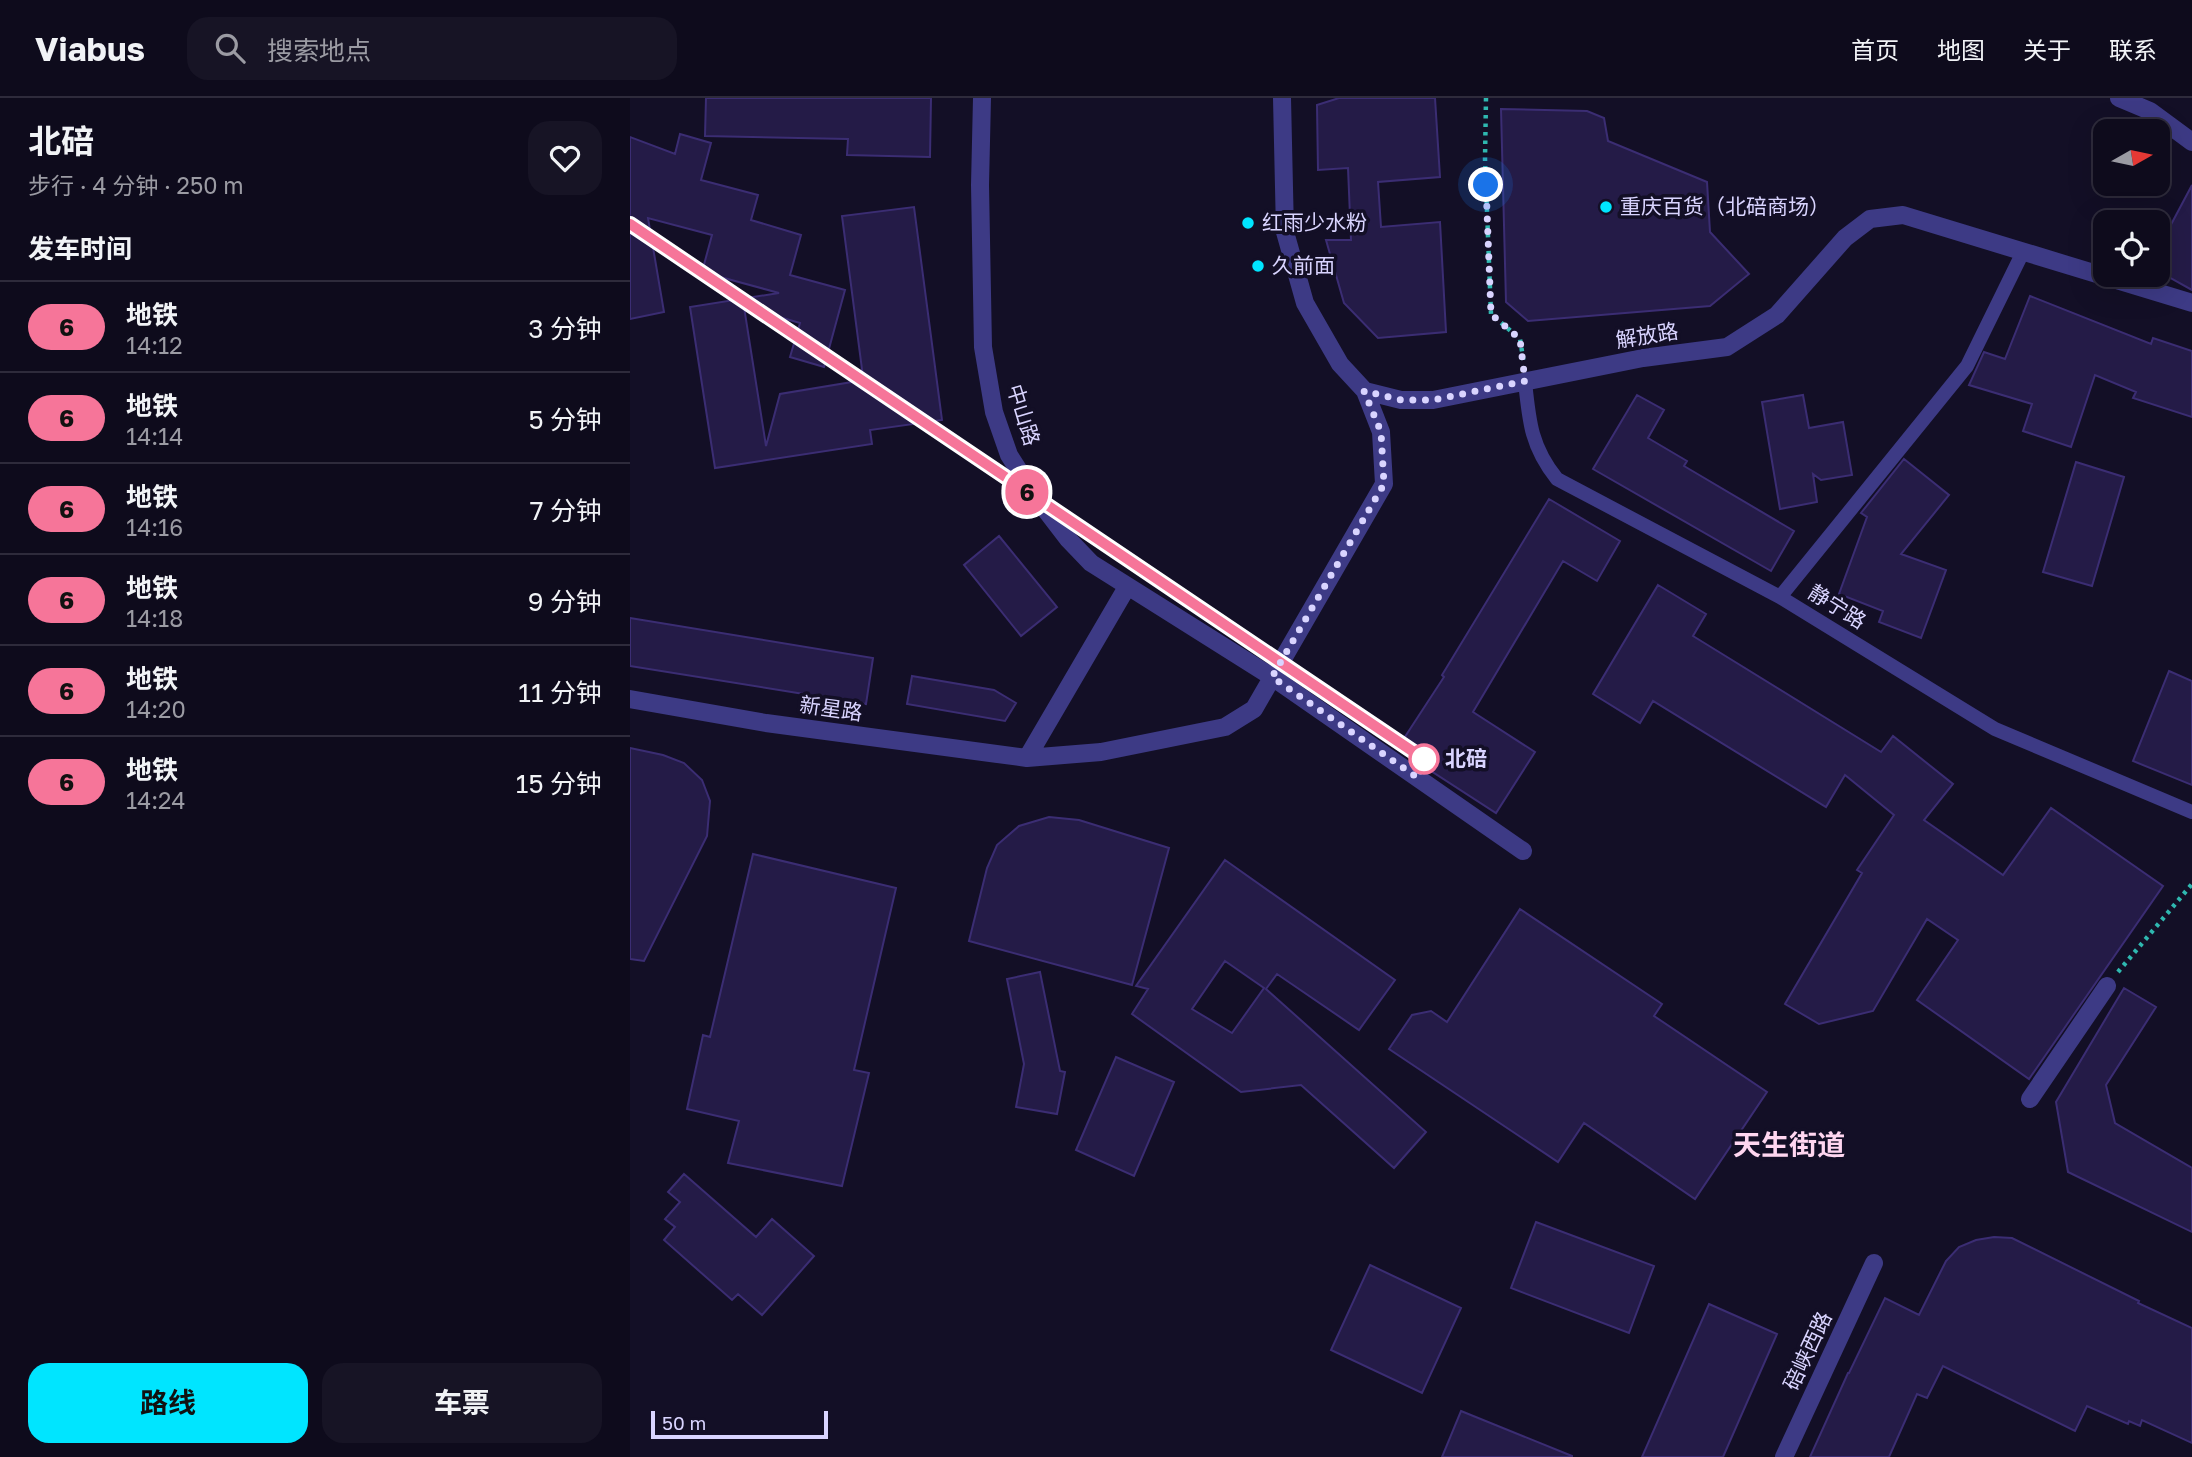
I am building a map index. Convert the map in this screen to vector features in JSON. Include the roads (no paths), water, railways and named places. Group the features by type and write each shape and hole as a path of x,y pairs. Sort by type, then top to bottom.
{"street":[{"name":"中山路","path":"982,98 980,185 983,347 994,412 1009,455 1035,496 1068,539 1091,563 1272,677 1523,851"},
{"path":"1282,98 1285,232 1305,303 1340,364 1364,391"},
{"path":"2119,98 2150,111 2192,142"},
{"name":"解放路","path":"1364,391 1401,400 1433,400 1643,358 1727,348 1777,315 1845,238 1870,219 1903,215 2192,303"},
{"name":"新星路","path":"630,699 766,723 1027,758 1101,751 1225,727 1254,709 1384,484 1381,432 1364,391"},
{"path":"1027,758 1127,587"},
{"path":"2030,1099 2107,986"},
{"name":"碚峡西路","path":"1784,1457 1874,1264"}],"lane":[{"path":"1780,597 1967,366 2023,252"},
{"name":"静宁路","path":"1525,381 1530,424 1542,460 1557,480 1780,597 1995,729 2192,812"}],"metro line":[{"name":"6","path":"630,224 1424,759"}],"place":[{"name":"重庆百货（北碚商场）","path":"1606,207"},
{"name":"红雨少水粉","path":"1248,223"},
{"name":"久前面","path":"1258,266"},
{"name":"北碚","path":"1424,759"}],"district":[{"name":"天生街道","path":"1789,1145"}]}
